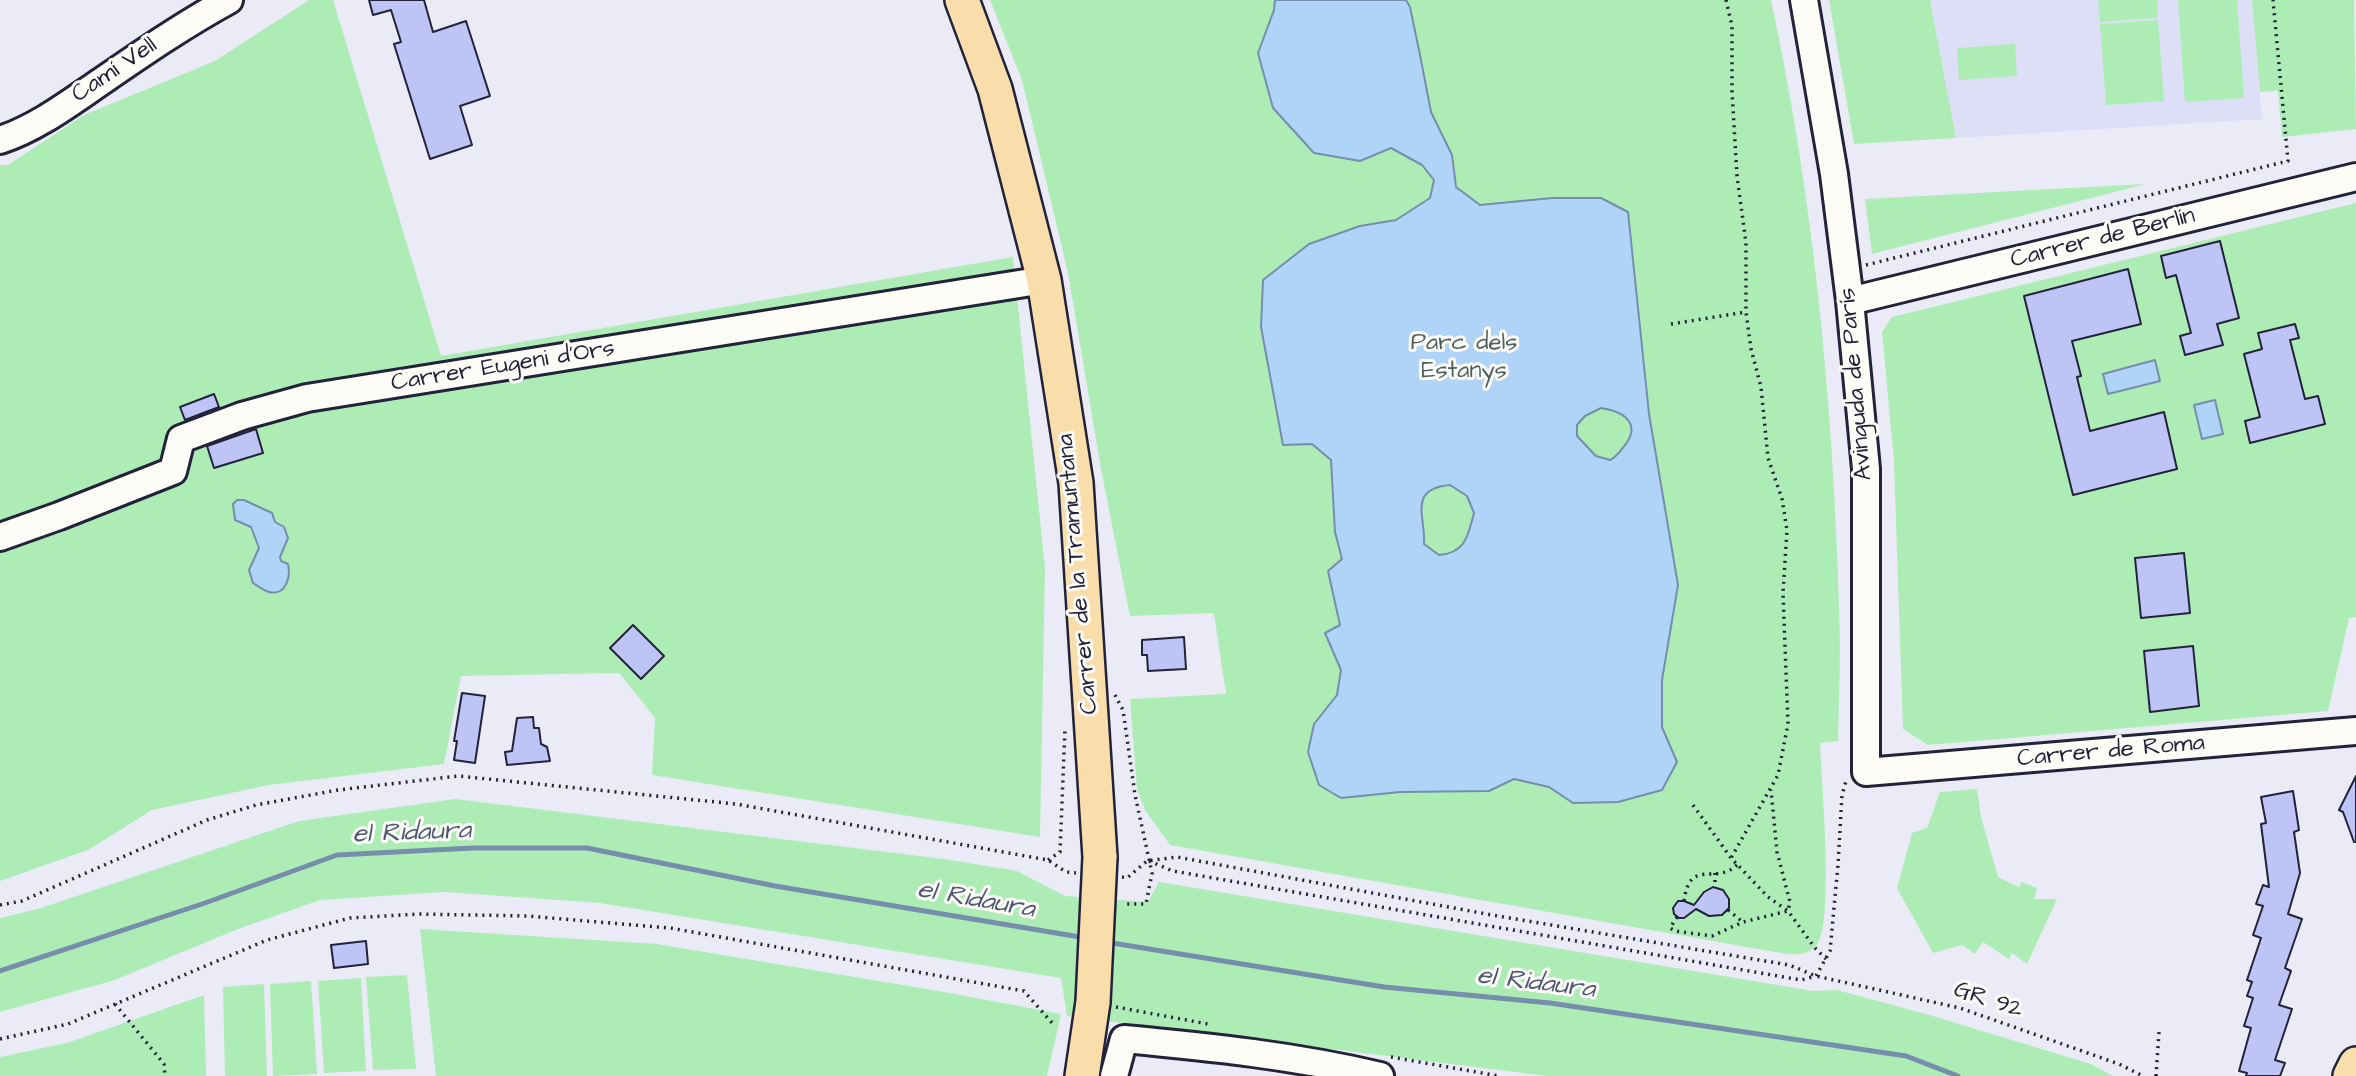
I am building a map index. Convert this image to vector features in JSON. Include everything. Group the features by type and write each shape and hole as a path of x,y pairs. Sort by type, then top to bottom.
{"main road":[{"name":"Carrer de la Tramuntana","path":"961,0 995,89 1044,280 1076,483 1100,857 1093,1002 1082,1076"},
{"path":"2350,1076 2356,1064"}],"street":[{"name":"Camí Vell","path":"0,139 13,135 67,104 184,25 229,0"},
{"name":"Avinguda de París","path":"1804,0 1835,174 1866,469 1866,772"},
{"name":"Carrer de Berlín","path":"1850,301 2356,177"},
{"name":"Carrer Eugeni d'Ors","path":"0,537 173,471 181,439 242,416 307,398 1044,280"},
{"name":"Carrer de Roma","path":"1866,772 2356,731"},
{"path":"1114,1076 1124,1039 1316,1062 1380,1076"}],"path":[{"path":"1726,0 1732,26 1732,91 1746,243 1746,312 1751,349 1761,387 1768,458 1782,499 1787,530 1783,593 1788,724 1777,775 1731,858"},
{"path":"1846,267 1873,264 2288,161 2273,0"},
{"path":"1671,324 1746,312"},
{"path":"1147,861 1174,871 1741,971 1801,979 1816,976 1830,951 1842,795 1848,774 1866,772"},
{"path":"0,905 22,901 207,820 256,805 338,790 458,776 736,804 1048,860"},
{"path":"1771,788 1777,852 1790,902 1788,911"},
{"path":"1693,805 1737,865 1768,897 1788,911 1826,959"},
{"path":"1147,861 1177,857 1493,915 1742,956 1790,965 1816,976"},
{"path":"1111,904 1146,904 1152,873 1147,861"},
{"path":"1684,901 1689,881 1705,874 1731,871 1737,865"},
{"path":"1715,873 1715,887"},
{"path":"1728,910 1743,922"},
{"path":"1677,917 1670,929 1712,936 1743,922 1788,911"},
{"path":"0,1039 68,1024 267,940 350,918 419,914 527,916 670,928 1024,990 1053,1024"},
{"name":"GR 92","path":"1816,976 1960,1008 2119,1064 2143,1076"},
{"path":"115,1004 164,1064 165,1076"},
{"path":"2156,1076 2159,1032"}],"shaded area":[{"path":"1930,0 2252,0 2262,119 1956,138"}],"green space":[{"path":"309,0 333,0 441,356 1013,257 1045,568 1040,837 652,775 655,718 619,673 461,676 444,764 269,785 152,810 88,850 0,881 0,165 8,165 84,115 215,61"},
{"name":"Parc dels Estanys","path":"990,0 1771,0 1810,226 1826,378 1836,531 1840,641 1838,741 1820,743 1826,882 1822,933 1816,946 1802,954 1775,952 1170,845 1145,810 1137,789 1130,699 1226,694 1214,613 1130,616 1101,469 1068,273 1022,80"},
{"path":"1829,0 1930,0 1956,138 1854,144"},
{"path":"2098,0 2157,0 2158,18 2100,22"},
{"path":"2178,0 2237,0 2244,98 2185,102"},
{"path":"2252,0 2354,0 2356,129 2282,137 2278,91 2260,92"},
{"path":"2158,20 2164,101 2106,105 2100,24"},
{"path":"2015,44 2017,76 1959,80 1957,48"},
{"path":"2146,184 1872,254 1865,199"},
{"path":"2356,203 2356,617 2349,618 2328,711 1928,745 1903,729 1894,462 1882,332 1892,317"},
{"path":"1977,789 1981,817 1998,877 2019,887 2022,882 2037,888 2034,899 2057,899 2027,964 2012,953 2009,959 1983,942 1975,954 1962,945 1933,953 1897,888 1912,833 1927,828 1940,792"},
{"path":"455,799 944,859 1017,871 1065,896 1148,902 1159,882 1813,991 1837,990 2091,1064 2113,1076 1547,1076 1067,1016 1061,978 600,903 445,892 320,900 238,929 115,980 0,1012 0,918 41,908 299,821"},
{"path":"420,929 657,944 1061,1014 1047,1076 436,1076"},
{"path":"407,975 416,1069 373,1070 366,977"},
{"path":"361,978 366,1071 324,1073 318,981"},
{"path":"311,981 317,1074 273,1076 270,984"},
{"path":"264,984 267,1076 225,1076 223,987"},
{"path":"204,995 206,1076 0,1076 0,1057 67,1043"}],"water":[{"path":"1275,0 1406,0 1410,7 1431,112 1452,155 1456,187 1480,205 1552,198 1601,198 1628,212 1649,414 1678,585 1662,680 1662,727 1677,762 1662,790 1618,802 1573,803 1549,787 1514,779 1489,791 1400,792 1341,798 1319,785 1308,752 1314,724 1337,695 1341,670 1325,633 1340,625 1328,571 1342,559 1335,532 1331,460 1312,444 1283,445 1261,327 1263,280 1309,244 1360,226 1396,220 1430,198 1434,180 1422,165 1391,148 1360,161 1314,153 1273,108 1258,53 1274,10","holes":["1601,408 1624,416 1631,427 1628,441 1610,460 1596,456 1577,436 1577,425 1585,416","1450,485 1467,496 1474,513 1460,547 1448,554 1439,555 1424,544 1423,498 1428,492"]},
{"path":"2155,360 2160,381 2108,394 2103,374"},
{"path":"2215,400 2223,434 2202,439 2194,405"},
{"path":"237,500 244,500 272,513 275,522 284,527 288,538 280,557 281,561 288,564 289,574 280,591 267,591 253,583 249,570 259,548 251,527 235,520 233,504"}],"building":[{"path":"369,0 424,0 433,32 466,21 490,96 460,106 472,145 430,159 394,44 401,42 391,10 373,15"},
{"path":"2220,241 2239,318 2217,324 2223,345 2185,355 2180,336 2191,333 2176,275 2166,278 2161,256"},
{"path":"2128,269 2141,324 2072,341 2081,376 2077,377 2090,431 2164,412 2177,469 2073,495 2024,296"},
{"path":"2295,324 2299,338 2290,340 2305,399 2318,396 2325,424 2250,443 2245,421 2260,417 2244,354 2262,349 2258,333"},
{"path":"214,394 219,407 185,420 180,407"},
{"path":"256,429 263,453 214,468 207,446"},
{"path":"2184,553 2190,613 2141,618 2135,558"},
{"path":"633,625 664,656 641,679 610,648"},
{"path":"1184,637 1186,669 1148,671 1147,655 1142,655 1142,640"},
{"path":"2193,646 2199,706 2150,712 2144,651"},
{"path":"462,693 485,696 475,763 454,760 457,741 454,741"},
{"path":"533,717 534,728 539,728 541,744 547,747 550,761 507,765 505,752 512,751 517,718"},
{"path":"2356,776 2354,842 2343,812 2339,810"},
{"path":"2293,791 2299,830 2294,832 2300,873 2288,914 2302,919 2285,968 2291,971 2279,1005 2292,1009 2275,1060 2285,1063 2280,1076 2246,1076 2247,1073 2239,1071 2251,1028 2244,1026 2253,998 2247,996 2252,982 2247,980 2261,938 2253,935 2263,906 2256,904 2263,885 2269,887 2261,824 2266,823 2261,797"},
{"path":"1713,887 1723,890 1729,899 1729,908 1722,915 1709,916 1696,909 1684,918 1674,914 1673,908 1678,901 1694,905 1704,892"},
{"path":"366,941 368,964 334,968 331,945"}],"waterway":[{"name":"el Ridaura","path":"0,971 205,903 337,855 473,848 587,848 775,886 1086,938"},
{"name":"el Ridaura","path":"1106,942 1384,987 1550,1003 1906,1056 1958,1076"}]}
